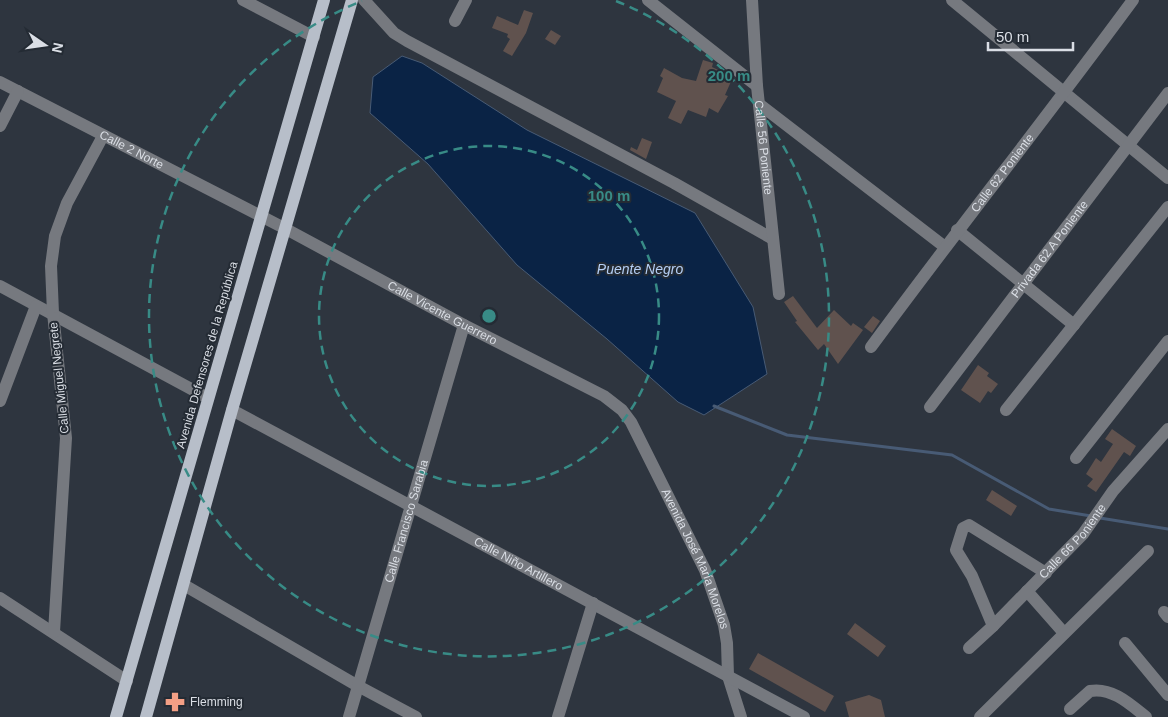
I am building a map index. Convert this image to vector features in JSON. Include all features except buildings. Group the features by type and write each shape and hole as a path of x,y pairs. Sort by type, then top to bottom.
{"main road":[{"name":"Avenida Defensores de la República","path":"116,717 324,0"},
{"path":"146,717 232,410 352,0"}],"street":[{"path":"243,0 314,37"},
{"path":"364,0 394,33 407,41 773,239"},
{"path":"454,21 466,0"},
{"path":"648,0 758,86"},
{"name":"Calle 56 Poniente","path":"752,0 759,104 779,294"},
{"path":"952,0 1168,178"},
{"name":"Calle 62 Poniente","path":"871,347 957,230 1064,94 1133,0"},
{"name":"Calle 2 Norte","path":"0,82 261,217"},
{"path":"0,126 18,91"},
{"name":"Privada 62 A Poniente","path":"930,407 1168,93"},
{"path":"759,104 945,247"},
{"name":"Calle Miguel Negrete","path":"54,632 66,438 53,313 51,266 55,236 67,203 103,136"},
{"path":"1006,410 1168,207"},
{"name":"Calle Vicente Guerrero","path":"261,217 464,325 604,396 622,410"},
{"path":"957,230 1074,325"},
{"path":"0,286 208,398"},
{"path":"0,401 36,306"},
{"name":"Calle Francisco Sarabia","path":"349,717 464,325"},
{"path":"1076,458 1168,341"},
{"name":"Calle Niño Artillero","path":"232,410 804,717"},
{"name":"Avenida José María Morelos","path":"622,410 631,422 705,570 724,625 727,643 728,676 741,717"},
{"name":"Calle 66 Poniente","path":"969,648 1046,573 1082,534 1112,491 1168,429"},
{"path":"993,626 972,576 956,550 963,528 969,524 1046,573"},
{"path":"980,716 1148,551"},
{"path":"184,585 358,686 416,717"},
{"path":"1027,592 1064,633"},
{"path":"0,598 127,681"},
{"path":"558,717 593,603"},
{"path":"1125,643 1168,695"},
{"path":"1070,709 1090,691 1104,691 1117,696 1146,717"}],"water":[{"name":"Puente Negro","path":"402,56 422,63 527,130 695,213 753,307 767,374 704,415 678,402 607,339 517,265 428,164 370,113 373,77"}],"waterway":[{"path":"714,406 787,435 952,455 1049,509 1091,516"},
{"path":"1100,518 1168,529"}],"place":[{"name":"Flemming","path":"175,702"}]}
